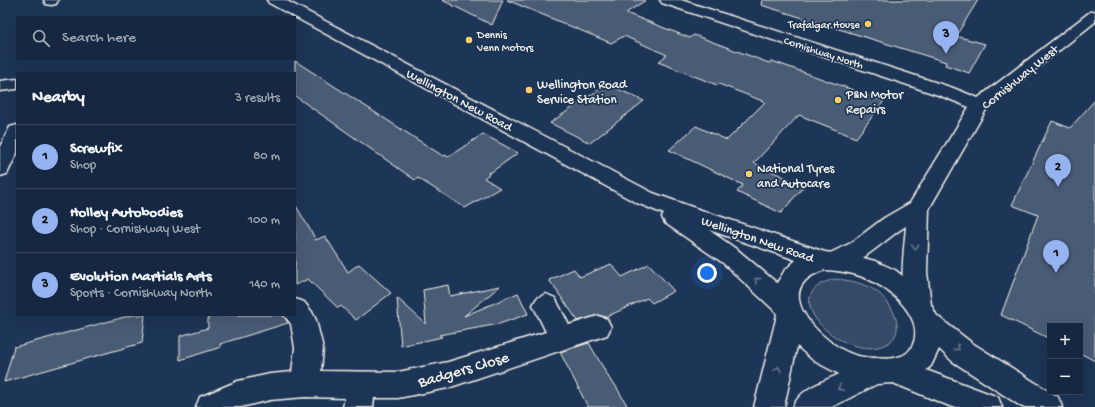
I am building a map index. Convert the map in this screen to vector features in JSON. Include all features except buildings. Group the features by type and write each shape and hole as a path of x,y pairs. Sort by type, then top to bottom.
{"street":[{"name":"Wellington New Road","path":"274,0 646,198 697,218 831,261"},
{"name":"Cornishway North","path":"667,0 946,92 980,106"},
{"name":"Cornishway West","path":"831,261 860,249 892,224 918,208 980,106 998,89 1095,16"},
{"path":"0,86 16,84"},
{"path":"0,169 16,133"},
{"name":"Wellington New Road","path":"646,198 731,257 788,311"},
{"name":"Cornishway West","path":"918,208 915,272 923,314"},
{"path":"769,407 788,311 787,289 794,276 807,266 831,261 860,265 882,274 902,288 923,314 962,352 1047,407"},
{"path":"546,305 562,338"},
{"path":"296,311 303,320 309,348 305,384"},
{"path":"788,311 803,335 822,352 847,365 884,372 986,407"},
{"path":"808,407 820,398 884,372 909,367 920,359 927,348 929,336 923,314"},
{"name":"Badgers Close","path":"211,407 238,394 270,386 305,384 360,396 398,385 448,374 598,326"}],"shaded area":[{"path":"835,279 861,284 871,288 883,297 894,312 897,329 895,337 888,343 878,347 862,347 845,342 830,333 818,322 811,309 810,297 818,286"}],"place":[{"name":"Trafalgar House","path":"868,24"},
{"name":"Dennis Venn Motors","path":"469,40"},
{"name":"Evolution Martials Arts","path":"946,54"},
{"name":"Wellington Road Service Station","path":"529,90"},
{"name":"P&N Motor Repairs","path":"838,100"},
{"name":"National Tyres and Autocare","path":"749,174"},
{"name":"Holley Autobodies","path":"1058,187"},
{"name":"Screwfix","path":"1056,273"}]}
